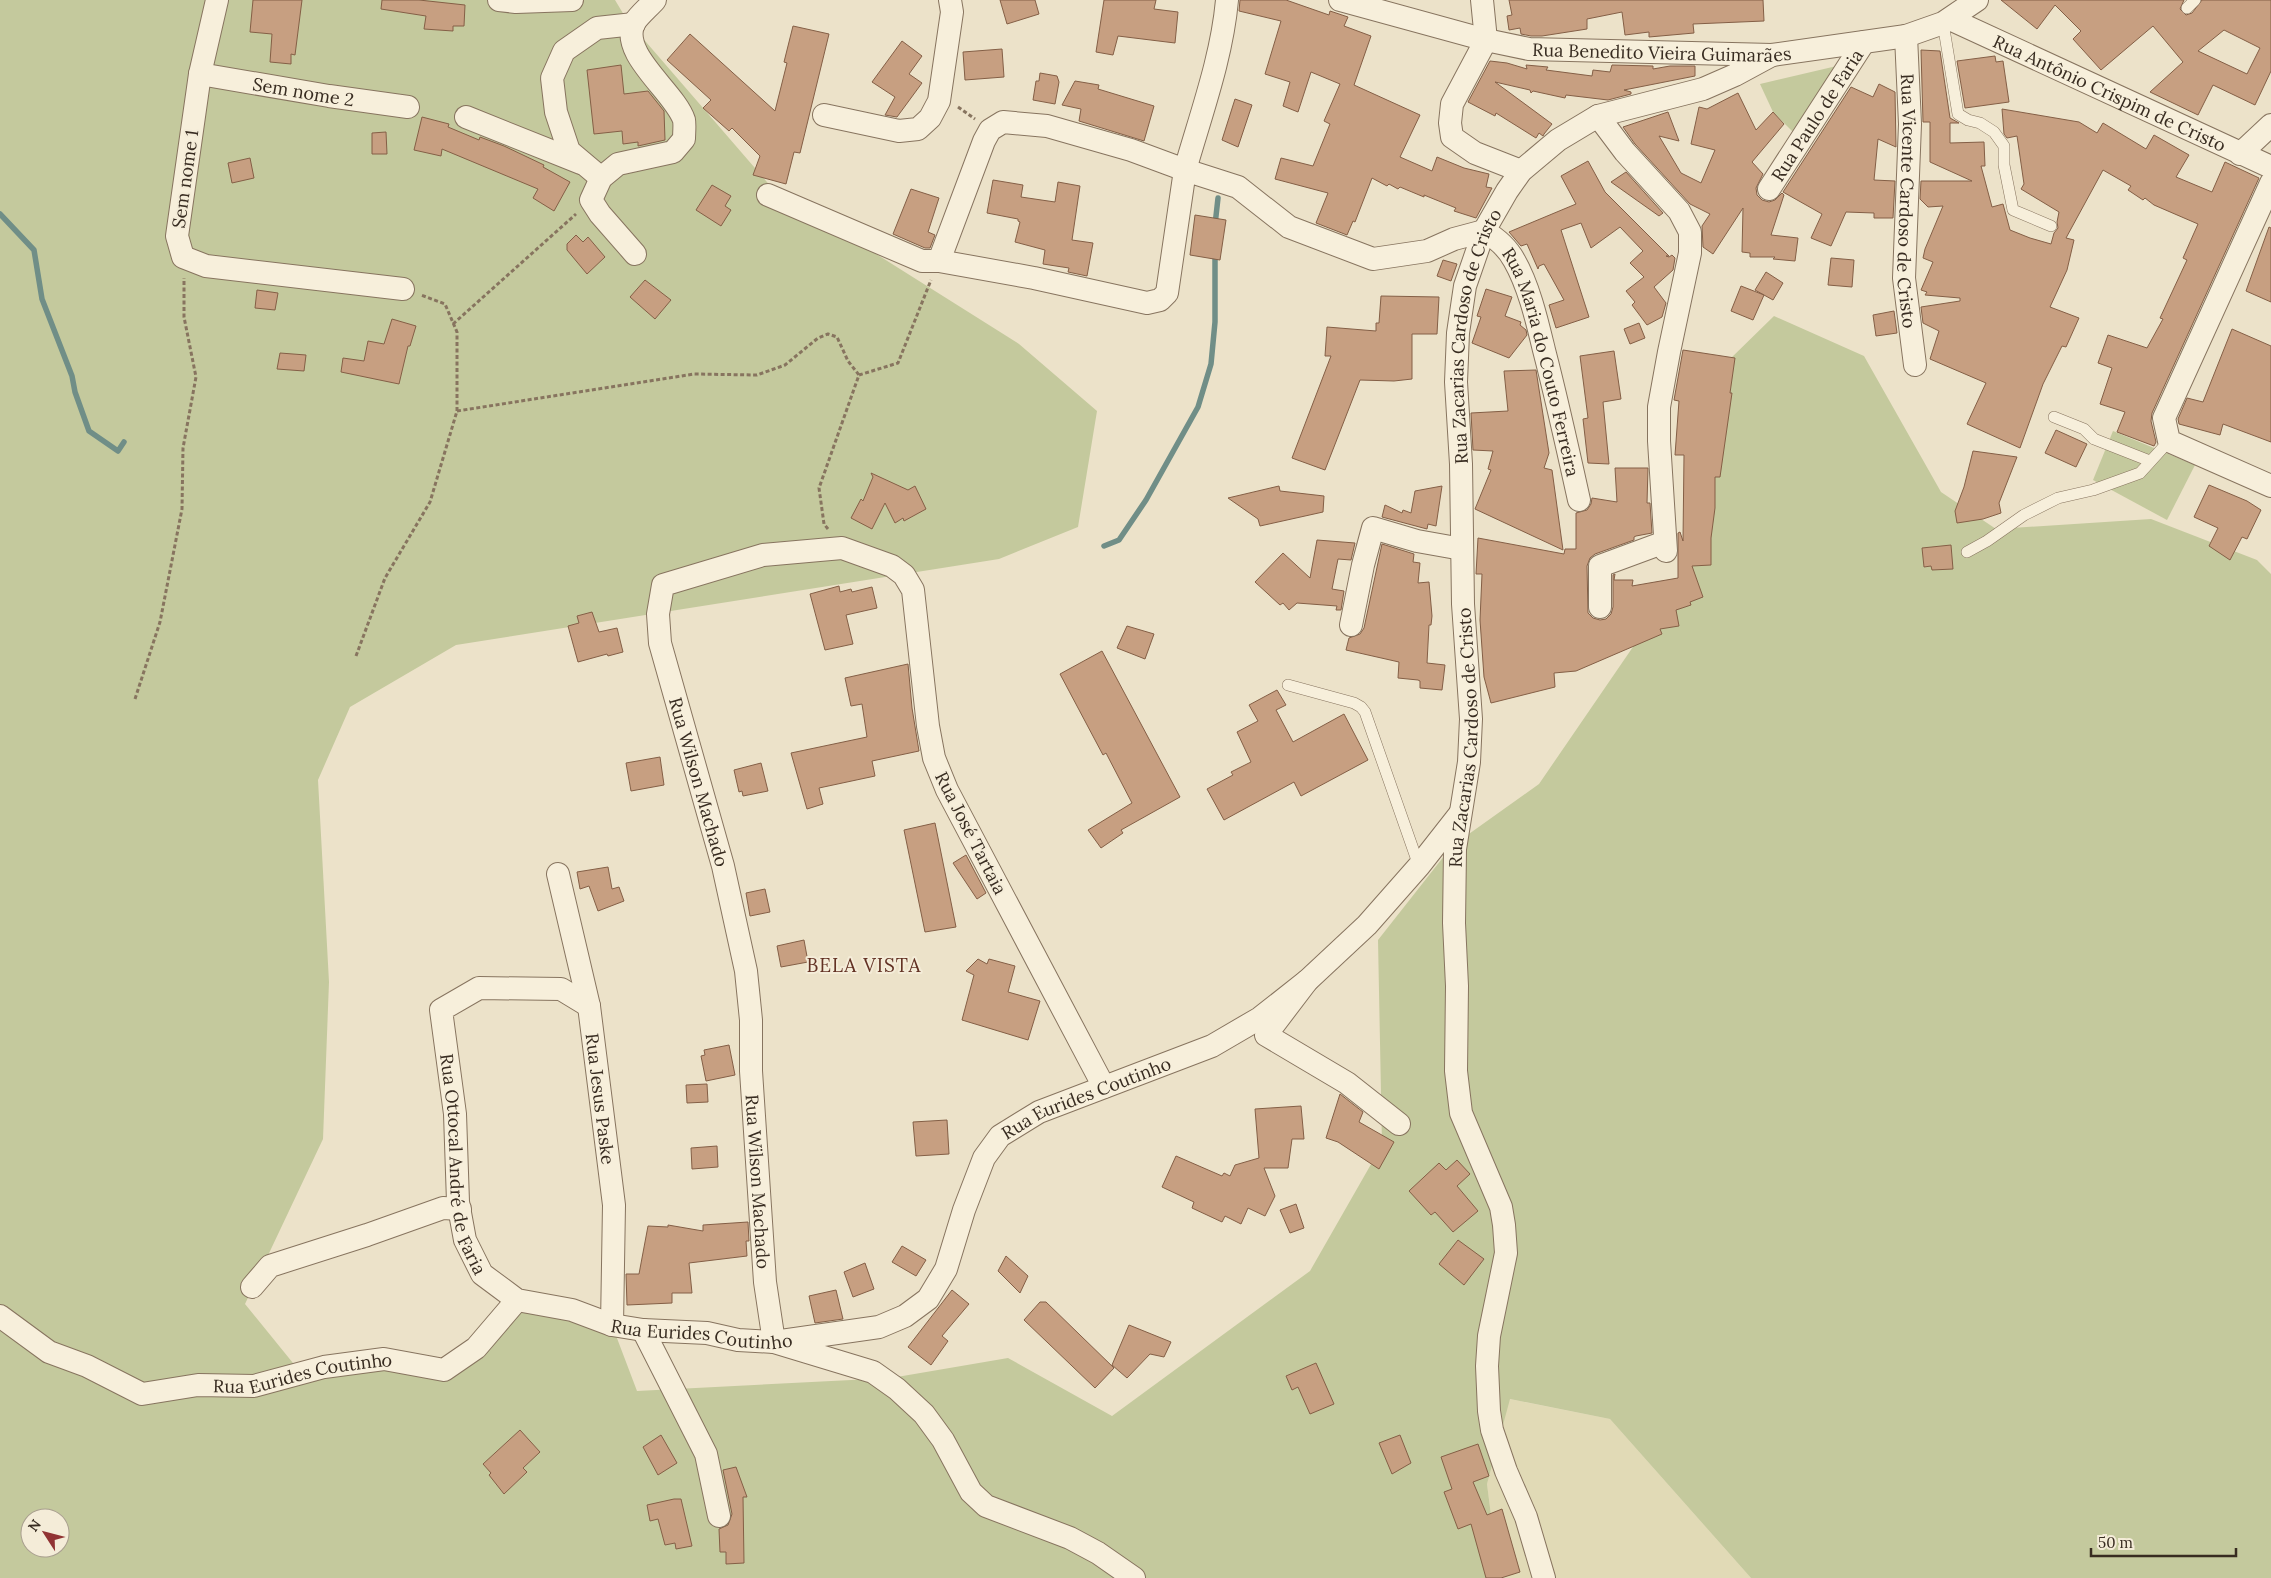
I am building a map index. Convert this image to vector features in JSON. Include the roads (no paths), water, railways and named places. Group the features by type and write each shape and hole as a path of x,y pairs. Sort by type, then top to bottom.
{"street":[{"name":"Sem nome 1","path":"217,0 200,74 177,236 183,257 206,266 403,289"},
{"path":"498,0 516,2 572,0"},
{"path":"635,254 600,214 591,200 601,178 618,164 673,152 684,139 684,120 669,93 640,60 632,41 634,24 655,0"},
{"path":"824,115 899,131 918,129 930,118 939,101 952,12 950,0"},
{"path":"768,195 922,262 938,260 1034,278 1147,303 1160,300 1167,292 1185,170 1226,18 1227,0"},
{"name":"Rua Benedito Vieira Guimarães","path":"1340,0 1486,40 1529,49 1772,55 1906,36 1946,21 1977,0"},
{"path":"1482,0 1486,40 1452,104 1450,123 1452,137 1475,152 1521,171"},
{"name":"Rua Antônio Crispim de Cristo","path":"1946,21 2271,167"},
{"path":"601,178 569,150 556,112 552,78 564,51 596,28 634,24"},
{"name":"Rua Vicente Cardoso de Cristo","path":"1906,36 1910,124 1904,278 1915,365"},
{"name":"Rua Paulo de Faria","path":"1769,189 1864,42"},
{"name":"Rua Zacarias Cardoso de Cristo","path":"1544,1578 1526,1517 1506,1471 1492,1430 1489,1411 1487,1366 1489,1336 1506,1253 1501,1207 1461,1113 1456,1071 1455,849 1469,762 1471,720 1463,604 1461,464 1456,382 1458,332 1464,286 1484,231 1521,171 1558,140 1598,116 1703,89 1735,75 1772,55"},
{"name":"Sem nome 2","path":"200,74 329,96 408,107"},
{"path":"1598,116 1650,181 1679,211 1690,232 1690,253 1659,407 1665,546 1600,566 1600,607"},
{"path":"466,117 583,163"},
{"name":"Rua Maria do Couto Ferreira","path":"938,260 990,130 1003,122 1047,126 1131,150 1238,187 1289,227 1373,259 1427,251 1454,239 1484,231 1497,239 1514,259 1523,282 1538,325 1579,500"},
{"path":"2240,154 2271,125"},
{"path":"2271,182 2164,418 2169,441 2271,486"},
{"path":"1351,625 1363,565 1373,528 1417,541 1462,549"},
{"name":"Rua José Tartaia","path":"663,585 762,555 842,548 892,566 904,575 913,590 928,726 934,758 954,804 1104,1087"},
{"name":"Rua Wilson Machado","path":"663,585 658,614 660,644 722,866 746,971 751,1020 750,1071 765,1282 774,1342"},
{"path":"1399,1124 1347,1083 1266,1035 1307,981 1367,925 1419,866 1460,814"},
{"name":"Rua Jesus Paske","path":"558,874 589,1006 614,1205 612,1325"},
{"name":"Rua Eurides Coutinho","path":"0,1316 49,1352 87,1366 142,1394 198,1385 254,1386 324,1366 384,1359 444,1370 476,1348 517,1300 572,1310 612,1325 643,1330 708,1333 738,1340 774,1342 879,1327 905,1316 928,1299 946,1269 964,1210 984,1158 1000,1136 1039,1112 1212,1046 1260,1018 1307,981"},
{"name":"Rua Ottocal André de Faria","path":"517,1300 482,1274 465,1240 460,1209 455,1114 440,1010 478,988 561,989 589,1006"},
{"path":"252,1287 270,1266 443,1208 460,1209"},
{"path":"643,1330 706,1454 719,1516"},
{"path":"774,1342 873,1372 897,1389 924,1414 943,1440 971,1492 986,1506 1070,1538 1098,1553 1134,1578"}],"lane":[{"path":"1946,21 1958,114 1968,120 1980,123 1994,132 2004,146 2004,165 2013,210 2051,226"},
{"path":"2054,417 2084,429 2094,438 2150,461"},
{"path":"1967,552 1987,541 2024,514 2058,498 2093,490 2140,473 2169,441"},
{"path":"1288,685 1354,703 1365,712 1419,866"}],"waterway":[{"path":"1215,225 1218,198"},
{"path":"0,214 34,250 42,299 72,376 75,392 89,431 118,451 124,442"},
{"path":"1104,546 1119,540 1146,500 1198,407 1211,364 1215,322 1215,252"}],"district":[{"name":"BELA VISTA","path":"864,965"}]}
